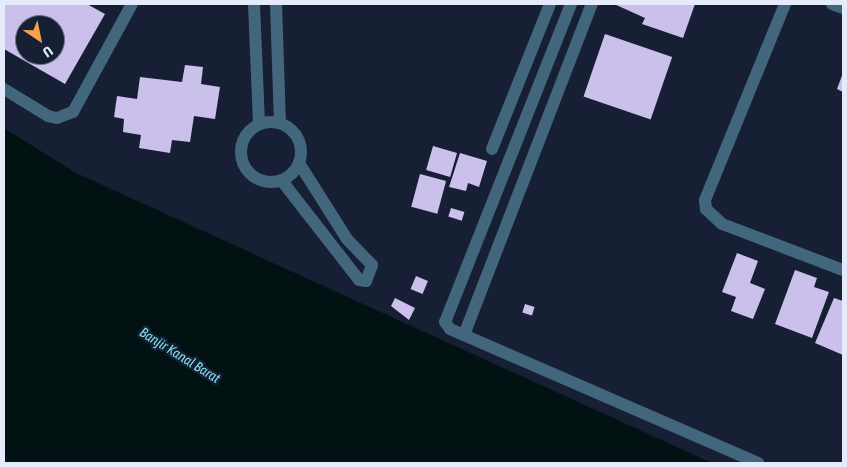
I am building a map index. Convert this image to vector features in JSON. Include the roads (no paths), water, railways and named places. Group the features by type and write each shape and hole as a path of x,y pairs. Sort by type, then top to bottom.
{"street":[{"path":"4,89 48,116 57,118 73,112 132,4"},
{"path":"254,4 259,124"},
{"path":"276,4 280,123"},
{"path":"492,149 550,4"},
{"path":"571,4 445,322 464,335 758,463"},
{"path":"464,335 592,4"},
{"path":"785,4 705,200 706,209 722,224 843,270"},
{"path":"832,4 843,8"},
{"path":"280,123 298,139 299,163 348,239 372,265 366,281 359,280 282,181 255,179 240,158 248,132 259,124 280,123"},
{"path":"282,181 299,163"},
{"path":"453,298 474,306"}],"water":[{"name":"Banjir Kanal Barat","path":"4,128 76,173 712,463 4,463"}]}
